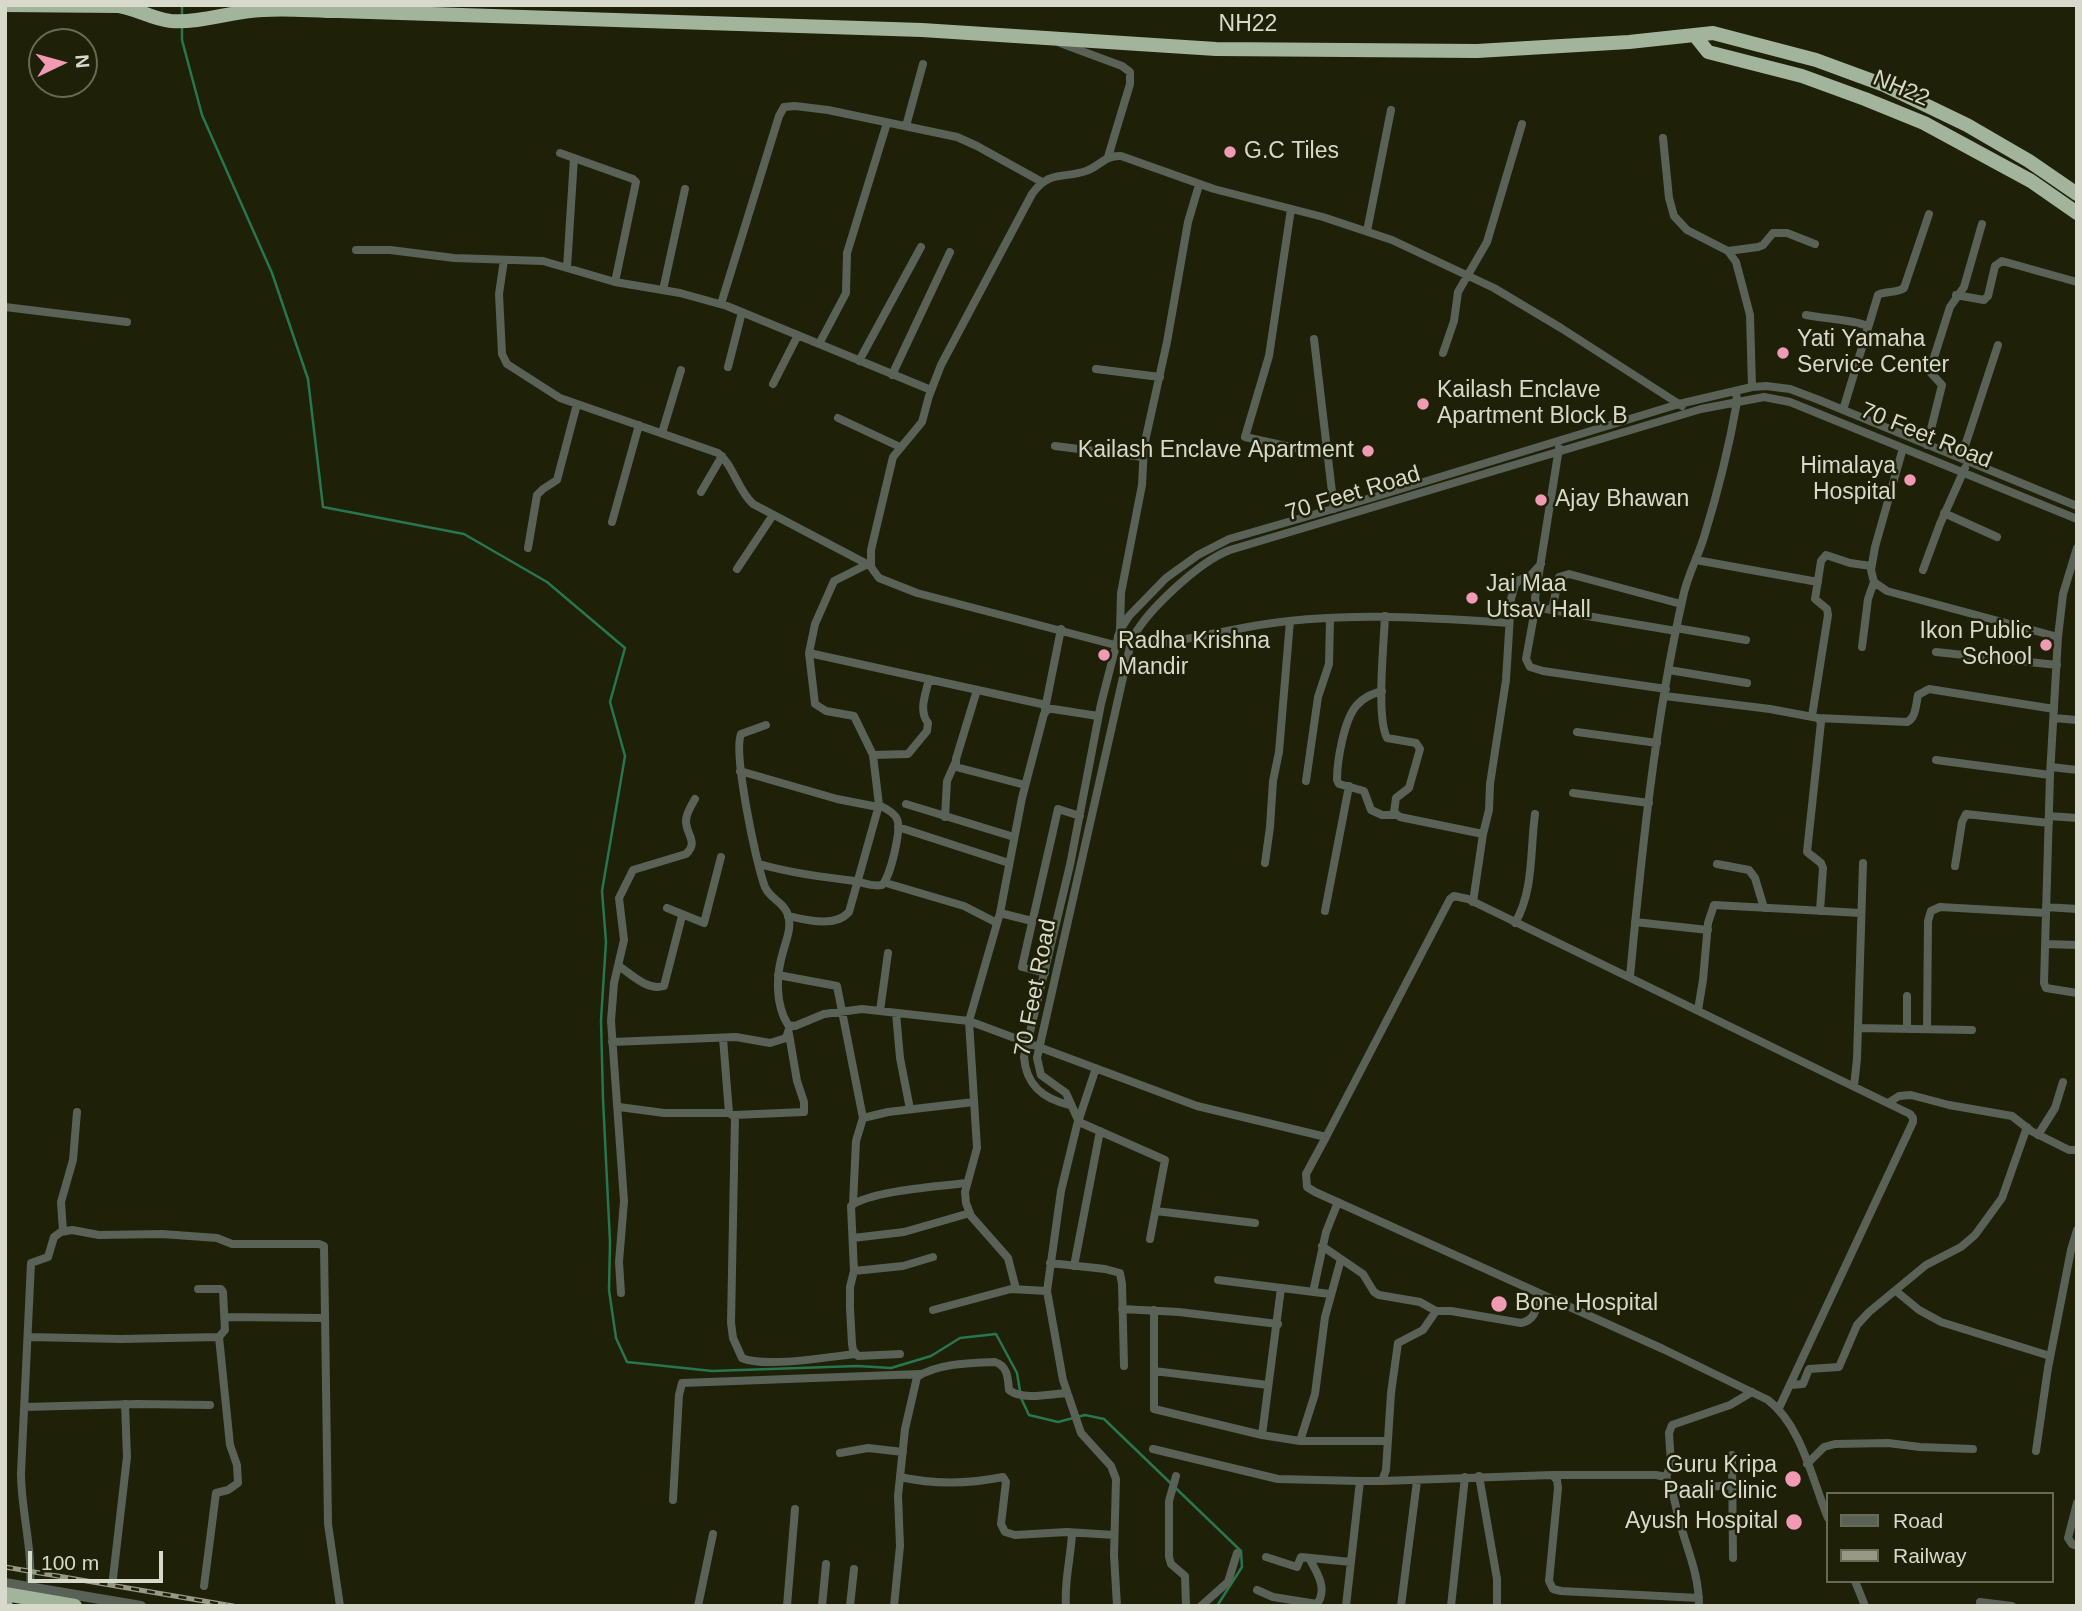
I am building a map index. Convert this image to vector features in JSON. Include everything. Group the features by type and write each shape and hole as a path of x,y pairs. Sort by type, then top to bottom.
{"highway":[{"name":"NH22","path":"5,5 119,6 135,8 147,15 169,21 193,21 218,10 340,11 909,30 1216,49 1477,51 1696,37 1713,33 1816,60 1884,85 1967,125 2029,160 2077,194"},
{"name":"NH22","path":"1696,37 1708,52 1802,76 1924,123 2031,181 2077,213"},
{"path":"5,1594 73,1602"}],"street":[{"path":"1047,37 1122,65 1130,72 1130,84 1108,157"},
{"path":"906,126 923,64"},
{"path":"721,304 784,107 828,110 957,137 1002,158 1042,182"},
{"path":"1367,231 1391,110"},
{"path":"819,344 846,293 847,253 887,123"},
{"path":"1443,353 1454,321 1458,292 1466,274 1487,242 1522,124"},
{"path":"1663,138 1669,198 1674,216 1687,230 1728,251 1736,262 1750,315 1752,387"},
{"path":"561,153 636,182 615,282"},
{"path":"869,564 892,457 918,429 942,365 1032,194 1042,182 1056,176 1085,171 1108,157 1121,156 1199,184 1367,231 1466,274 1561,328 1689,413"},
{"path":"567,268 573,158"},
{"path":"1118,637 1121,593 1142,485 1143,457 1185,235 1199,184"},
{"path":"663,290 685,189"},
{"path":"1291,209 1269,356 1245,437 1327,455"},
{"path":"1843,410 1878,295 1904,288 1929,214"},
{"path":"1927,446 1942,385 1931,373 1931,367 1947,313 1956,295 1964,287 1982,224"},
{"path":"1728,251 1758,247 1773,233 1780,232 1815,244"},
{"path":"859,361 921,247"},
{"path":"356,250 390,250 504,261 543,261 615,282 721,304 931,390"},
{"path":"892,375 950,252"},
{"path":"504,261 499,294 504,359 512,368 533,379 554,395 722,456 748,500 869,564 879,578 901,588 957,605 1061,629 1118,637 1131,642 1167,644 1290,621 1385,616 1509,623"},
{"path":"1956,295 1984,300 1988,296 1995,266 2002,261 2077,282"},
{"path":"5,307 127,322"},
{"path":"728,367 741,312"},
{"path":"1806,315 1852,321 1868,326"},
{"path":"773,384 798,335"},
{"path":"1314,339 1334,509"},
{"path":"1923,570 1963,472 1998,345"},
{"path":"1096,369 1160,377"},
{"path":"662,433 681,370"},
{"name":"70 Feet Road","path":"1070,1105 1050,1098 1030,1083 1024,1057 1080,816 1098,716 1118,637 1129,616 1166,578 1198,555 1224,541 1679,404 1752,387 1781,387 1880,424 1927,446 2077,506"},
{"path":"1630,976 1649,803 1676,630 1681,604 1720,483 1737,402 1736,391"},
{"name":"70 Feet Road","path":"1070,1105 1066,1093 1038,1071 1039,1046 1131,642 1138,627 1149,614 1208,562 1227,551 1689,413 1765,397 1784,400 2077,519"},
{"path":"528,548 537,495 557,480 577,404"},
{"path":"838,418 900,447"},
{"path":"1874,436 1880,424"},
{"path":"612,522 639,425"},
{"path":"1560,440 1526,659 1530,667 1815,717 1907,722 1914,714 1918,695 1929,689 2054,713 2077,720"},
{"path":"1055,446 1143,457"},
{"path":"1861,647 1868,599 1874,582 1871,566 1903,447"},
{"path":"701,492 722,456"},
{"path":"1371,498 1374,508"},
{"path":"1944,513 1997,537"},
{"path":"737,569 773,515"},
{"path":"1224,541 1227,551"},
{"path":"2077,548 2063,594 2058,637 2050,771 2044,983 2046,988 2077,993"},
{"path":"1815,717 1828,615 1827,609 1815,602 1821,561 1826,555 1871,566"},
{"path":"1696,560 1818,582"},
{"path":"788,916 824,921 845,917 852,906 879,806 873,755 854,716 826,711 815,705 808,653 815,624 831,586 838,578 869,564"},
{"path":"1473,902 1489,810 1490,784 1506,680 1511,599 1519,580 1530,576 1541,564"},
{"path":"1552,610 1556,582 1559,577 1569,574 1681,604"},
{"path":"1874,582 1887,591 2058,637"},
{"path":"1536,604 1540,608 1746,640"},
{"path":"1385,616 1382,691 1385,736 1392,740 1416,743 1420,749 1409,788 1395,798 1396,815"},
{"path":"1306,780 1318,697 1329,664 1330,619"},
{"path":"1265,863 1279,752 1290,621"},
{"path":"1016,1289 1007,1258 970,1213 965,1197 977,1147 969,1021 1000,913 1025,785 1045,709 1061,629"},
{"path":"1936,652 2057,666"},
{"path":"808,653 977,690 1045,709 1098,716"},
{"path":"1669,670 1747,683"},
{"path":"873,755 908,754 927,731 928,723 923,716 923,710 929,680"},
{"path":"945,817 947,781 977,690"},
{"path":"1382,691 1358,703 1349,718 1340,754 1337,780 1339,784 1364,790 1371,810 1382,815 1396,815 1483,834"},
{"path":"1815,717 1821,722 1821,728 1807,852 1821,863 1820,911"},
{"path":"618,1107 664,1113 804,1112 789,1030 782,1014 778,975 789,927 788,916 784,906 765,886 740,771 740,736 750,729 766,725"},
{"path":"1577,732 1657,743"},
{"path":"1936,760 2050,771 2077,769"},
{"path":"955,763 960,768 1025,785"},
{"path":"740,771 837,799 879,806 896,817 898,827 890,873 886,883 878,887 797,874 759,864"},
{"path":"1325,911 1349,786"},
{"path":"1573,793 1649,803"},
{"path":"621,1293 619,1262 624,1201 612,1042 612,1005 624,933 619,906 622,891 636,869 689,852 692,842 686,819 695,799"},
{"path":"906,804 1014,837"},
{"path":"1045,973 1022,967 1032,921 1058,809 1080,816"},
{"path":"1515,923 1521,913 1528,887 1535,814"},
{"path":"1955,866 1962,822 1966,814 2049,820 2077,818"},
{"path":"898,827 1009,863"},
{"path":"667,908 704,923 721,857"},
{"path":"1854,1086 1857,1067 1863,863"},
{"path":"1717,864 1749,870 1755,878 1764,908"},
{"path":"886,883 964,906 997,923"},
{"path":"1779,1408 1913,1118 1910,1114 1630,976 1460,896 1450,898 1306,1174 1307,1187 1663,1349 1779,1408 1793,1429 1826,1513"},
{"path":"1698,1010 1708,930 1714,905 1861,913"},
{"path":"1927,1029 1928,921 1931,911 1940,908 2077,909"},
{"path":"1000,913 1032,921"},
{"path":"618,966 647,985 657,988 664,986 682,916"},
{"path":"1635,922 1708,930"},
{"path":"2045,944 2077,945"},
{"path":"880,1011 888,953"},
{"path":"778,975 837,986 863,1118 856,1141 851,1209 854,1272 850,1287 850,1308 855,1354"},
{"path":"1907,996 1907,1028"},
{"path":"612,1042 741,1037 770,1043 783,1040 789,1030 824,1014 862,1009 969,1021 1197,1106 1326,1137"},
{"path":"896,1013 900,1058 910,1109"},
{"path":"1857,1028 1972,1030"},
{"path":"723,1038 731,1114 735,1124 731,1323 740,1354 745,1360 764,1361 855,1354 900,1354"},
{"path":"1096,1068 1061,1191 1047,1291 1067,1393 1082,1433 1115,1472 1117,1606"},
{"path":"2038,1135 2055,1108 2063,1082"},
{"path":"1888,1103 1899,1096 1911,1095 2011,1116 2038,1135 2069,1150 2077,1150"},
{"path":"863,1118 910,1109 974,1102"},
{"path":"1070,1105 1079,1122 1166,1160 1150,1239"},
{"path":"63,1231 61,1202 73,1161 77,1111"},
{"path":"1790,1385 1803,1384 1810,1369 1839,1367 1857,1325 1869,1311 1926,1265 1961,1247 1975,1235 2002,1198 2027,1127"},
{"path":"1074,1266 1100,1131"},
{"path":"853,1204 892,1193 967,1183"},
{"path":"1313,1292 1322,1247 1338,1202"},
{"path":"1156,1211 1255,1223"},
{"path":"853,1238 904,1232 970,1213"},
{"path":"2036,1451 2050,1356 2070,1250 2077,1230"},
{"path":"30,1588 31,1564 21,1488 31,1265 35,1260 48,1257 54,1237 63,1231 217,1238 232,1244 322,1244 328,1524 340,1606"},
{"path":"1322,1247 1363,1273 1378,1295 1420,1302 1436,1311 1528,1322 1534,1317 1540,1295"},
{"path":"854,1272 903,1266 933,1257"},
{"path":"1300,1441 1315,1394 1330,1294 1340,1259"},
{"path":"1049,1263 1114,1270 1119,1273 1124,1366"},
{"path":"1218,1280 1330,1294"},
{"path":"1262,1435 1281,1288"},
{"path":"198,1289 222,1291 225,1330 219,1337 230,1445 237,1465 238,1483 228,1490 216,1493 204,1586"},
{"path":"933,1310 1016,1289 1047,1291"},
{"path":"1896,1291 1919,1310 1941,1322 2050,1356"},
{"path":"1122,1309 1278,1324"},
{"path":"1154,1310 1154,1409 1262,1435 1300,1441 1388,1441"},
{"path":"1382,1481 1386,1470 1396,1350 1402,1340 1423,1330 1436,1311"},
{"path":"225,1317 325,1318"},
{"path":"29,1337 219,1337"},
{"path":"673,1500 681,1383 920,1374 963,1364 995,1362 1006,1370 1009,1390 1014,1394 1030,1396 1067,1393"},
{"path":"1154,1371 1268,1385"},
{"path":"894,1606 900,1546 897,1502 913,1388 920,1374"},
{"path":"1552,1475 1557,1480 1558,1488 1549,1581 1553,1589 1699,1602 1697,1575 1666,1477 1671,1464 1669,1433 1672,1425 1730,1405 1752,1392"},
{"path":"114,1578 127,1457 125,1404"},
{"path":"25,1407 210,1405"},
{"path":"1807,1464 1824,1447 1835,1444 1888,1443 1928,1448 1973,1449"},
{"path":"840,1452 867,1448 903,1452"},
{"path":"1153,1449 1278,1479 1417,1481 1479,1476 1666,1477"},
{"path":"1732,1455 1733,1558"},
{"path":"1479,1476 1497,1579 1497,1606"},
{"path":"900,1478 938,1484 980,1482 1003,1477 1006,1482 1002,1530 1015,1535 1072,1532 1114,1535"},
{"path":"1451,1606 1465,1477"},
{"path":"1176,1479 1171,1490 1168,1511 1169,1557 1171,1564 1185,1576 1186,1606"},
{"path":"1346,1606 1360,1481"},
{"path":"1401,1606 1417,1481"},
{"path":"1672,1490 1732,1485"},
{"path":"2077,1503 2068,1538 2077,1546"},
{"path":"788,1606 795,1509"},
{"path":"1066,1606 1065,1588 1071,1559 1072,1532"},
{"path":"698,1606 713,1534"},
{"path":"1201,1606 1228,1582 1237,1553"},
{"path":"1266,1557 1297,1567 1301,1557 1351,1562"},
{"path":"1258,1590 1273,1597 1317,1604 1322,1587 1309,1558"},
{"path":"822,1606 826,1564"},
{"path":"850,1606 854,1569"},
{"path":"5,1583 73,1602 141,1606"},
{"path":"1856,1583 1865,1606"},
{"path":"1980,1602 2012,1606"}],"waterway":[{"path":"182,5 182,16"},
{"path":"182,26 182,40 202,115 272,273 308,379 323,507 464,534 547,582 625,648 610,702 625,756 602,891 606,942 601,1020 610,1242 609,1290 616,1338 627,1362 712,1371 857,1366 891,1368 931,1356 960,1338 996,1334 1017,1373 1020,1391"},
{"path":"1021,1398 1029,1415 1058,1422 1085,1415 1104,1419 1241,1551 1242,1567 1217,1606"}],"railway":[{"path":"5,1567 233,1606"}],"place":[{"name":"G.C Tiles","path":"1230,152"},
{"name":"Yati Yamaha Service Center","path":"1783,353"},
{"name":"Kailash Enclave Apartment Block B","path":"1423,404"},
{"name":"Kailash Enclave Apartment","path":"1368,451"},
{"name":"Himalaya Hospital","path":"1910,480"},
{"name":"Ajay Bhawan","path":"1541,500"},
{"name":"Jai Maa Utsav Hall","path":"1472,598"},
{"name":"Ikon Public School","path":"2046,645"},
{"name":"Radha Krishna Mandir","path":"1104,655"},
{"name":"Bone Hospital","path":"1499,1304"},
{"name":"Guru Kripa Paali Clinic","path":"1793,1479"},
{"name":"Ayush Hospital","path":"1794,1522"}]}
